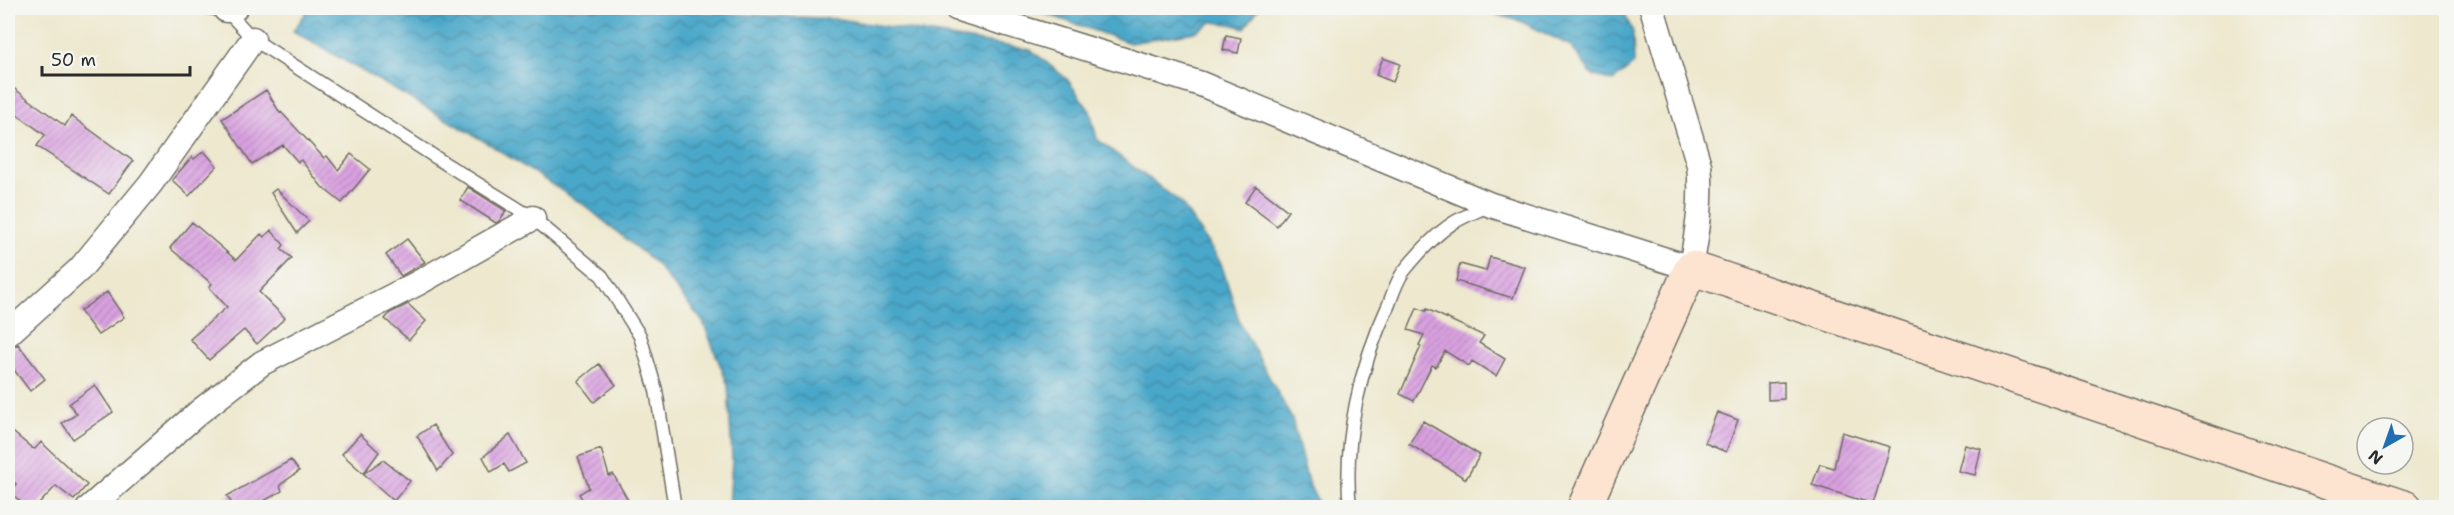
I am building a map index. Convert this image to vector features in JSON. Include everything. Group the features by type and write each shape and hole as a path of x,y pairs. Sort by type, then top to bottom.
{"main road":[{"path":"1584,507 1691,268 2406,507"}],"street":[{"path":"956,8 1201,84 1491,204 1691,268 1702,190 1699,165 1652,8"},
{"path":"8,334 80,269 151,183 253,39"},
{"path":"89,507 200,412 262,363 418,284 533,218"}],"lane":[{"path":"223,8 253,39 533,218 602,276 640,336 656,390 675,507"},
{"path":"1350,507 1347,481 1353,414 1367,357 1403,272 1431,242 1453,223 1491,204"}],"water":[{"path":"613,8 840,19 1031,50 1067,79 1090,111 1097,139 1181,203 1221,263 1240,323 1292,419 1308,482 1320,507 1024,508 1009,500 986,508 729,507 732,459 728,385 703,322 655,263 584,205 489,144 293,31 308,10"},
{"path":"1029,8 1259,8 1245,28 1212,22 1195,32 1130,43"},
{"path":"1469,8 1622,8 1633,32 1634,64 1613,81 1592,75 1571,46 1520,21"}],"building":[{"path":"1226,35 1241,38 1238,53 1223,50"},
{"path":"1383,58 1400,64 1393,82 1376,75"},
{"path":"8,84 65,126 71,116 133,161 109,194 37,146 45,135 8,108"},
{"path":"266,90 280,113 324,158 327,156 338,170 351,154 370,169 342,203 322,187 301,160 298,162 283,145 252,164 222,119"},
{"path":"204,151 217,166 189,196 172,180 192,157 194,159"},
{"path":"1256,186 1288,211 1277,226 1245,202"},
{"path":"468,187 506,211 500,220 496,223 460,200"},
{"path":"276,189 309,221 297,233 271,193"},
{"path":"192,222 236,260 261,234 264,237 271,230 284,245 281,249 292,258 259,292 285,318 257,344 244,330 209,360 190,339 227,307 209,287 212,284 170,248"},
{"path":"407,239 425,262 401,276 386,255"},
{"path":"1490,257 1525,267 1513,298 1456,281 1460,264 1486,271"},
{"path":"107,292 124,317 98,335 80,311"},
{"path":"408,304 426,321 409,340 385,319 390,313"},
{"path":"1417,308 1426,311 1427,309 1484,336 1479,343 1505,359 1496,376 1472,361 1469,366 1445,351 1436,367 1432,365 1414,401 1400,394 1424,335 1408,330"},
{"path":"18,344 45,379 30,391 8,362 8,352"},
{"path":"599,364 616,385 594,402 578,381"},
{"path":"1784,382 1784,399 1768,400 1768,383"},
{"path":"95,385 113,412 73,439 62,423 77,414 69,404"},
{"path":"1717,412 1738,420 1726,452 1705,443"},
{"path":"1423,421 1480,455 1466,479 1409,444"},
{"path":"433,425 452,455 438,471 417,436"},
{"path":"8,428 32,448 35,449 41,442 87,485 74,500 56,486 36,507 26,507 9,491 16,484 8,476"},
{"path":"1842,432 1890,447 1873,504 1812,485 1820,464 1834,468"},
{"path":"360,434 379,452 363,473 342,454"},
{"path":"510,435 526,463 509,472 504,464 491,472 483,457"},
{"path":"1965,445 1981,449 1975,475 1958,471"},
{"path":"601,449 609,476 613,474 632,507 587,507 579,494 589,488 578,457"},
{"path":"291,460 299,471 280,485 282,491 253,507 234,507 227,496"},
{"path":"383,460 410,481 394,501 364,474"}]}
